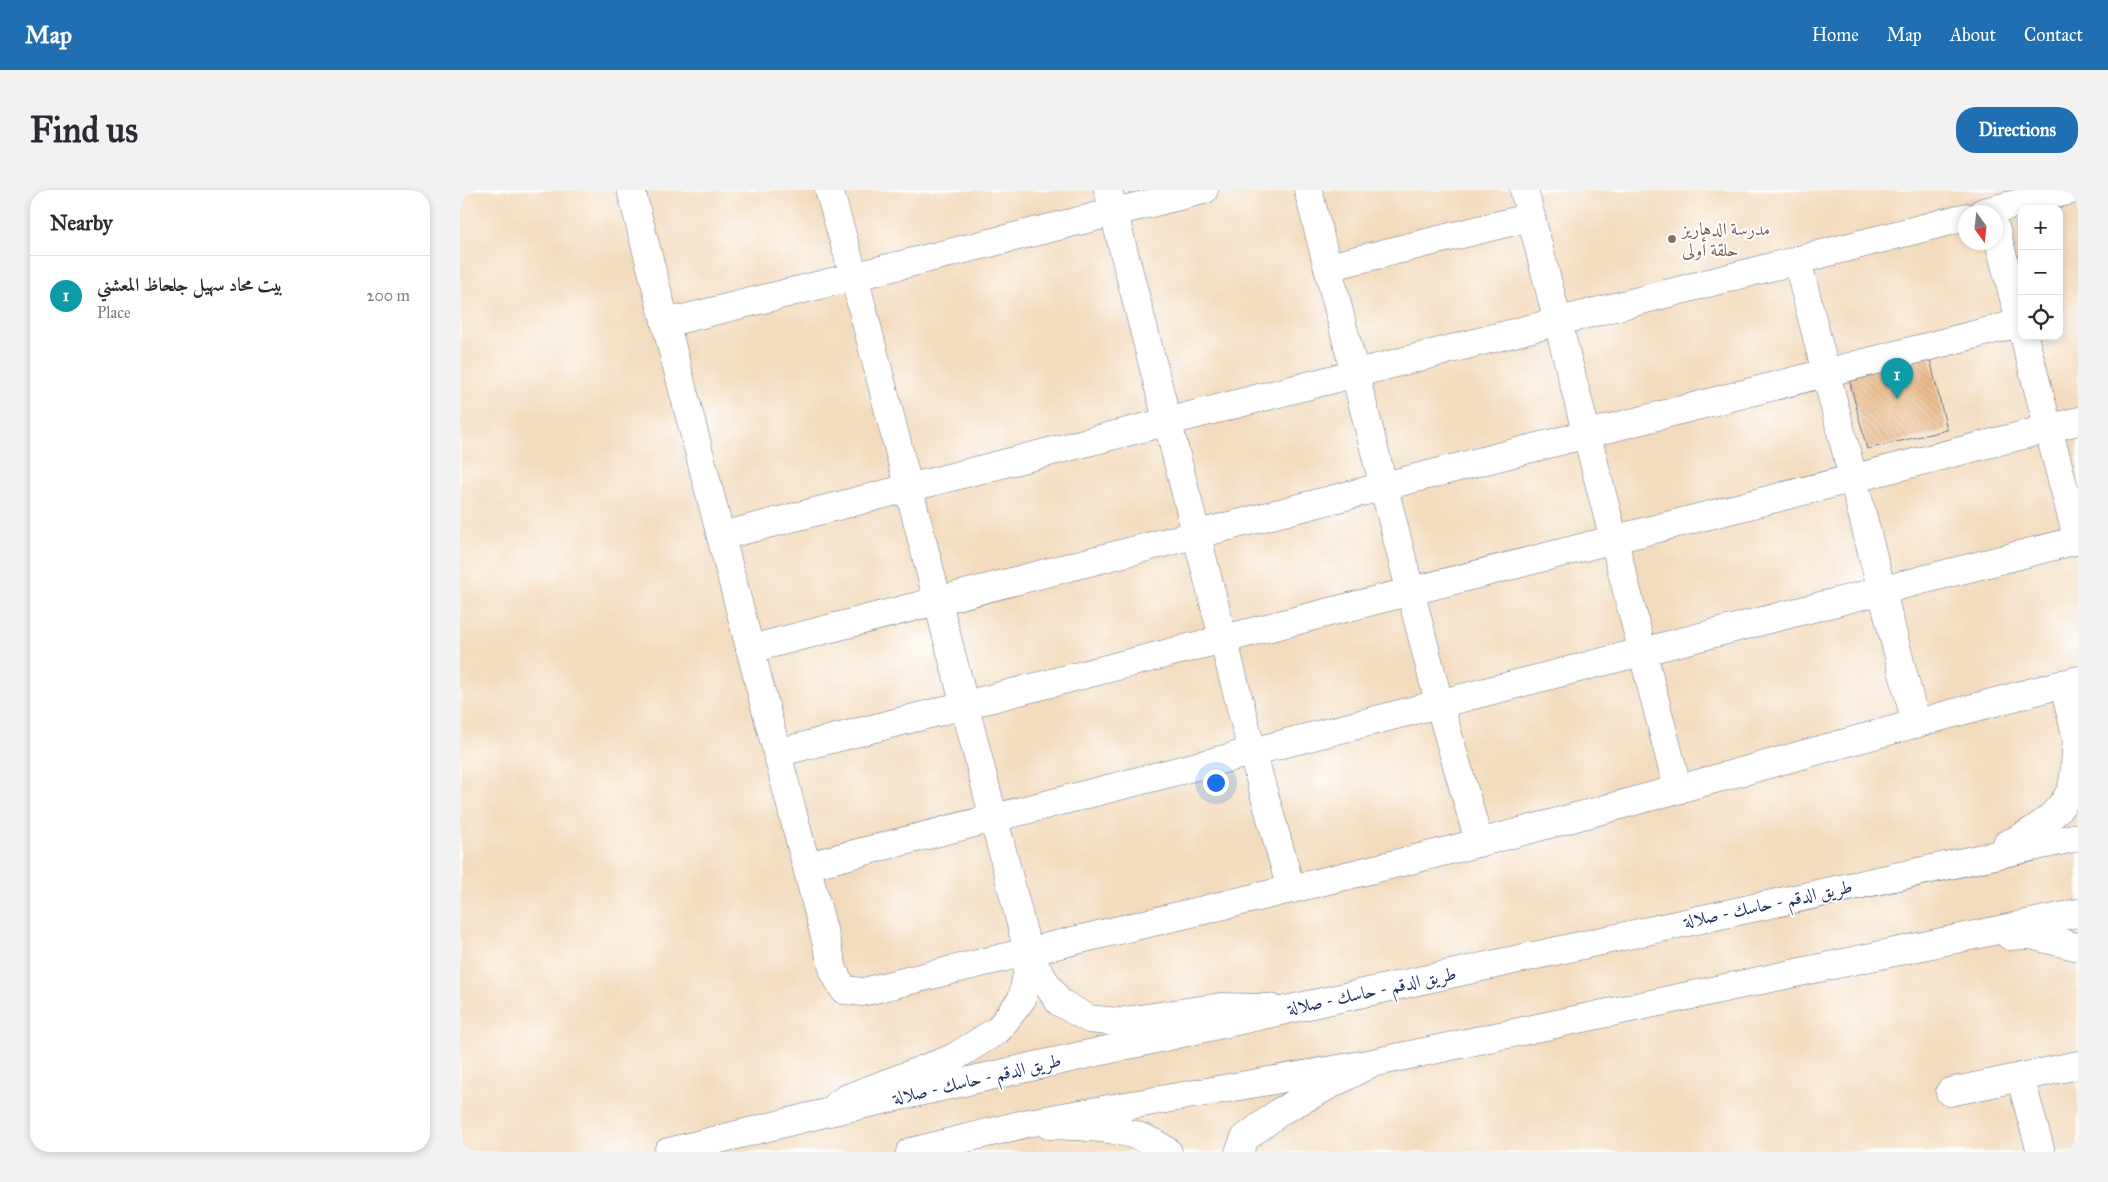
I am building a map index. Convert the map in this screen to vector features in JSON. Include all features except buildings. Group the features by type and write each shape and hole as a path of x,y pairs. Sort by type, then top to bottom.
{"main road":[{"path":"631,190 834,972 844,990 863,992 1028,955 1292,889 1678,790 2071,682 2077,740 2070,791 2053,814 2024,837 1968,860"},
{"path":"829,190 854,276 1028,955 1059,1002 1089,1019 1118,1022 1220,1007 1290,1008"},
{"path":"666,323 854,276 1111,201 1204,190"},
{"path":"1308,190 1439,704 1479,842"},
{"path":"1524,190 1641,652 1678,790"},
{"path":"2003,211 2072,190"},
{"path":"1111,201 1252,751 1292,889"},
{"path":"1328,267 1530,217"},
{"path":"721,536 1797,260 1958,223"},
{"path":"1996,250 2018,318"},
{"path":"1797,260 1916,724"},
{"path":"750,649 1825,372 2018,331"},
{"path":"807,866 2078,540 2025,340"},
{"path":"777,753 2078,421"},
{"name":"طريق الدقم - حاسك - صلالة","path":"668,1152 825,1113 1290,1008 2078,837"},
{"path":"910,1152 1028,1123 1372,1063 2078,913"},
{"path":"1960,937 2030,935 2078,948"},
{"path":"825,1113 847,1098 953,1058 998,1030 1022,999 1028,955"},
{"path":"1239,1152 1245,1138 1281,1111 1372,1063"},
{"path":"1950,1092 2078,1065"},
{"path":"2020,1077 2042,1152"},
{"path":"1028,1123 1108,1128 1155,1142 1168,1152"}],"place":[{"name":"مدرسة الدهاريز حلقة أولى","path":"1672,239"},
{"name":"بيت محاد سهيل جلحاظ المعشني","path":"1897,399"}]}
